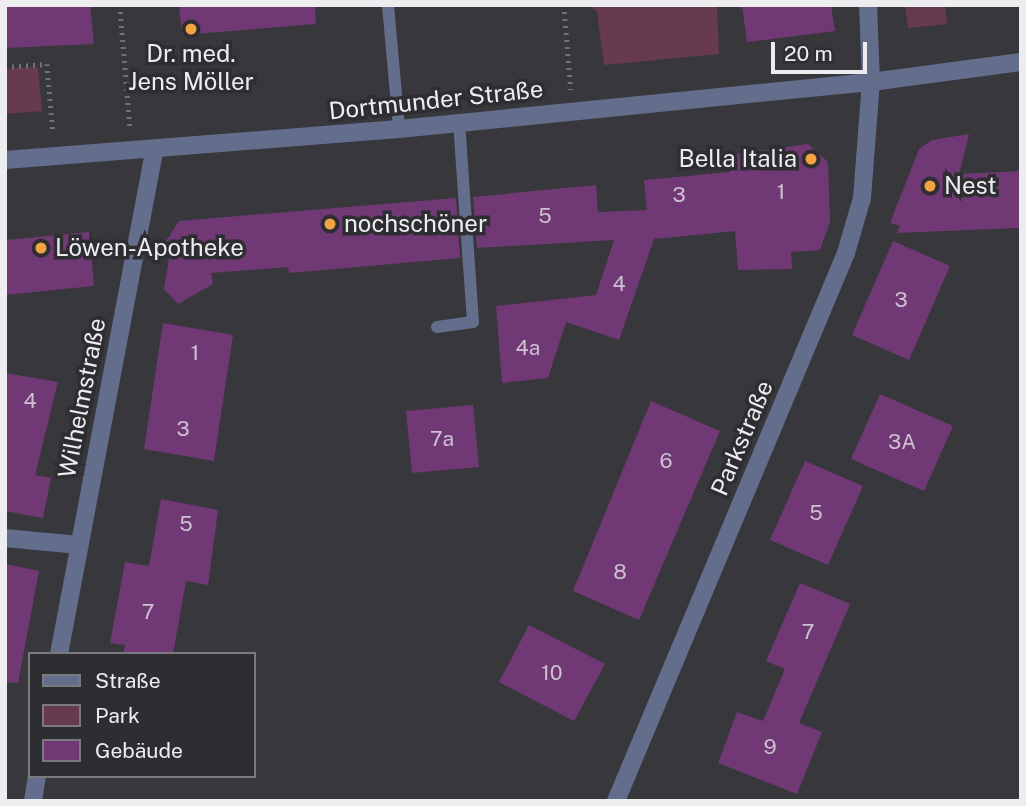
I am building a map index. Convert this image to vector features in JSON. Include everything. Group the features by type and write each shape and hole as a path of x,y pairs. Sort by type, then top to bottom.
{"street":[{"name":"Parkstraße","path":"616,801 846,253 862,198 871,82 868,5"},
{"name":"Dortmunder Straße","path":"5,160 154,152 399,129 871,82 1021,62"},
{"name":"Wilhelmstraße","path":"59,652 154,152"},
{"path":"5,538 79,545"},
{"path":"33,801 37,778"}],"lane":[{"path":"387,5 399,129"},
{"path":"437,327 473,323 459,122"}],"path":[{"path":"120,5 132,152"},
{"path":"564,5 573,111"},
{"path":"5,67 47,64 55,157"}],"green space":[{"path":"589,5 717,5 719,54 604,65 597,12"},
{"path":"905,5 945,5 947,24 908,28"},
{"path":"38,67 42,111 5,114 5,69"}],"building":[{"path":"5,5 90,5 94,44 5,48"},
{"path":"179,5 315,5 316,24 182,35"},
{"path":"742,5 831,5 835,31 747,42"},
{"path":"969,134 959,174 1021,171 1021,228 897,233 900,226 890,223 919,149 932,140"},
{"path":"808,144 828,162 830,222 820,250 791,252 792,269 738,270 735,231 654,239 619,340 566,322 548,378 502,383 496,306 596,295 614,240 477,248 473,197 596,185 598,212 647,210 644,180 730,172 729,155"},
{"path":"456,198 460,258 289,273 288,267 211,273 213,284 178,304 164,289 170,252 166,241 179,221"},
{"path":"89,232 94,286 5,295 5,240"},
{"path":"893,241 950,266 909,360 852,335"},
{"path":"163,323 233,335 214,461 144,449"},
{"path":"5,373 58,382 35,475 51,478 43,518 5,511"},
{"path":"880,394 953,426 924,491 851,459"},
{"path":"651,401 720,431 639,620 573,591"},
{"path":"473,405 479,467 412,473 406,411"},
{"path":"805,461 863,486 828,565 770,540"},
{"path":"161,499 218,510 208,585 186,581 173,652 123,652 125,645 110,643 125,562 149,566"},
{"path":"5,564 39,571 18,683 5,682"},
{"path":"800,583 850,604 799,723 822,732 797,794 718,763 737,712 763,721 785,669 766,661"},
{"path":"529,625 605,664 574,721 499,682"}],"place":[{"name":"Dr. med. Jens Möller","path":"191,29"},
{"name":"Bella Italia","path":"811,159"},
{"name":"Nest","path":"930,186"},
{"name":"nochschöner","path":"330,224"},
{"name":"Löwen-Apotheke","path":"41,248"}]}
